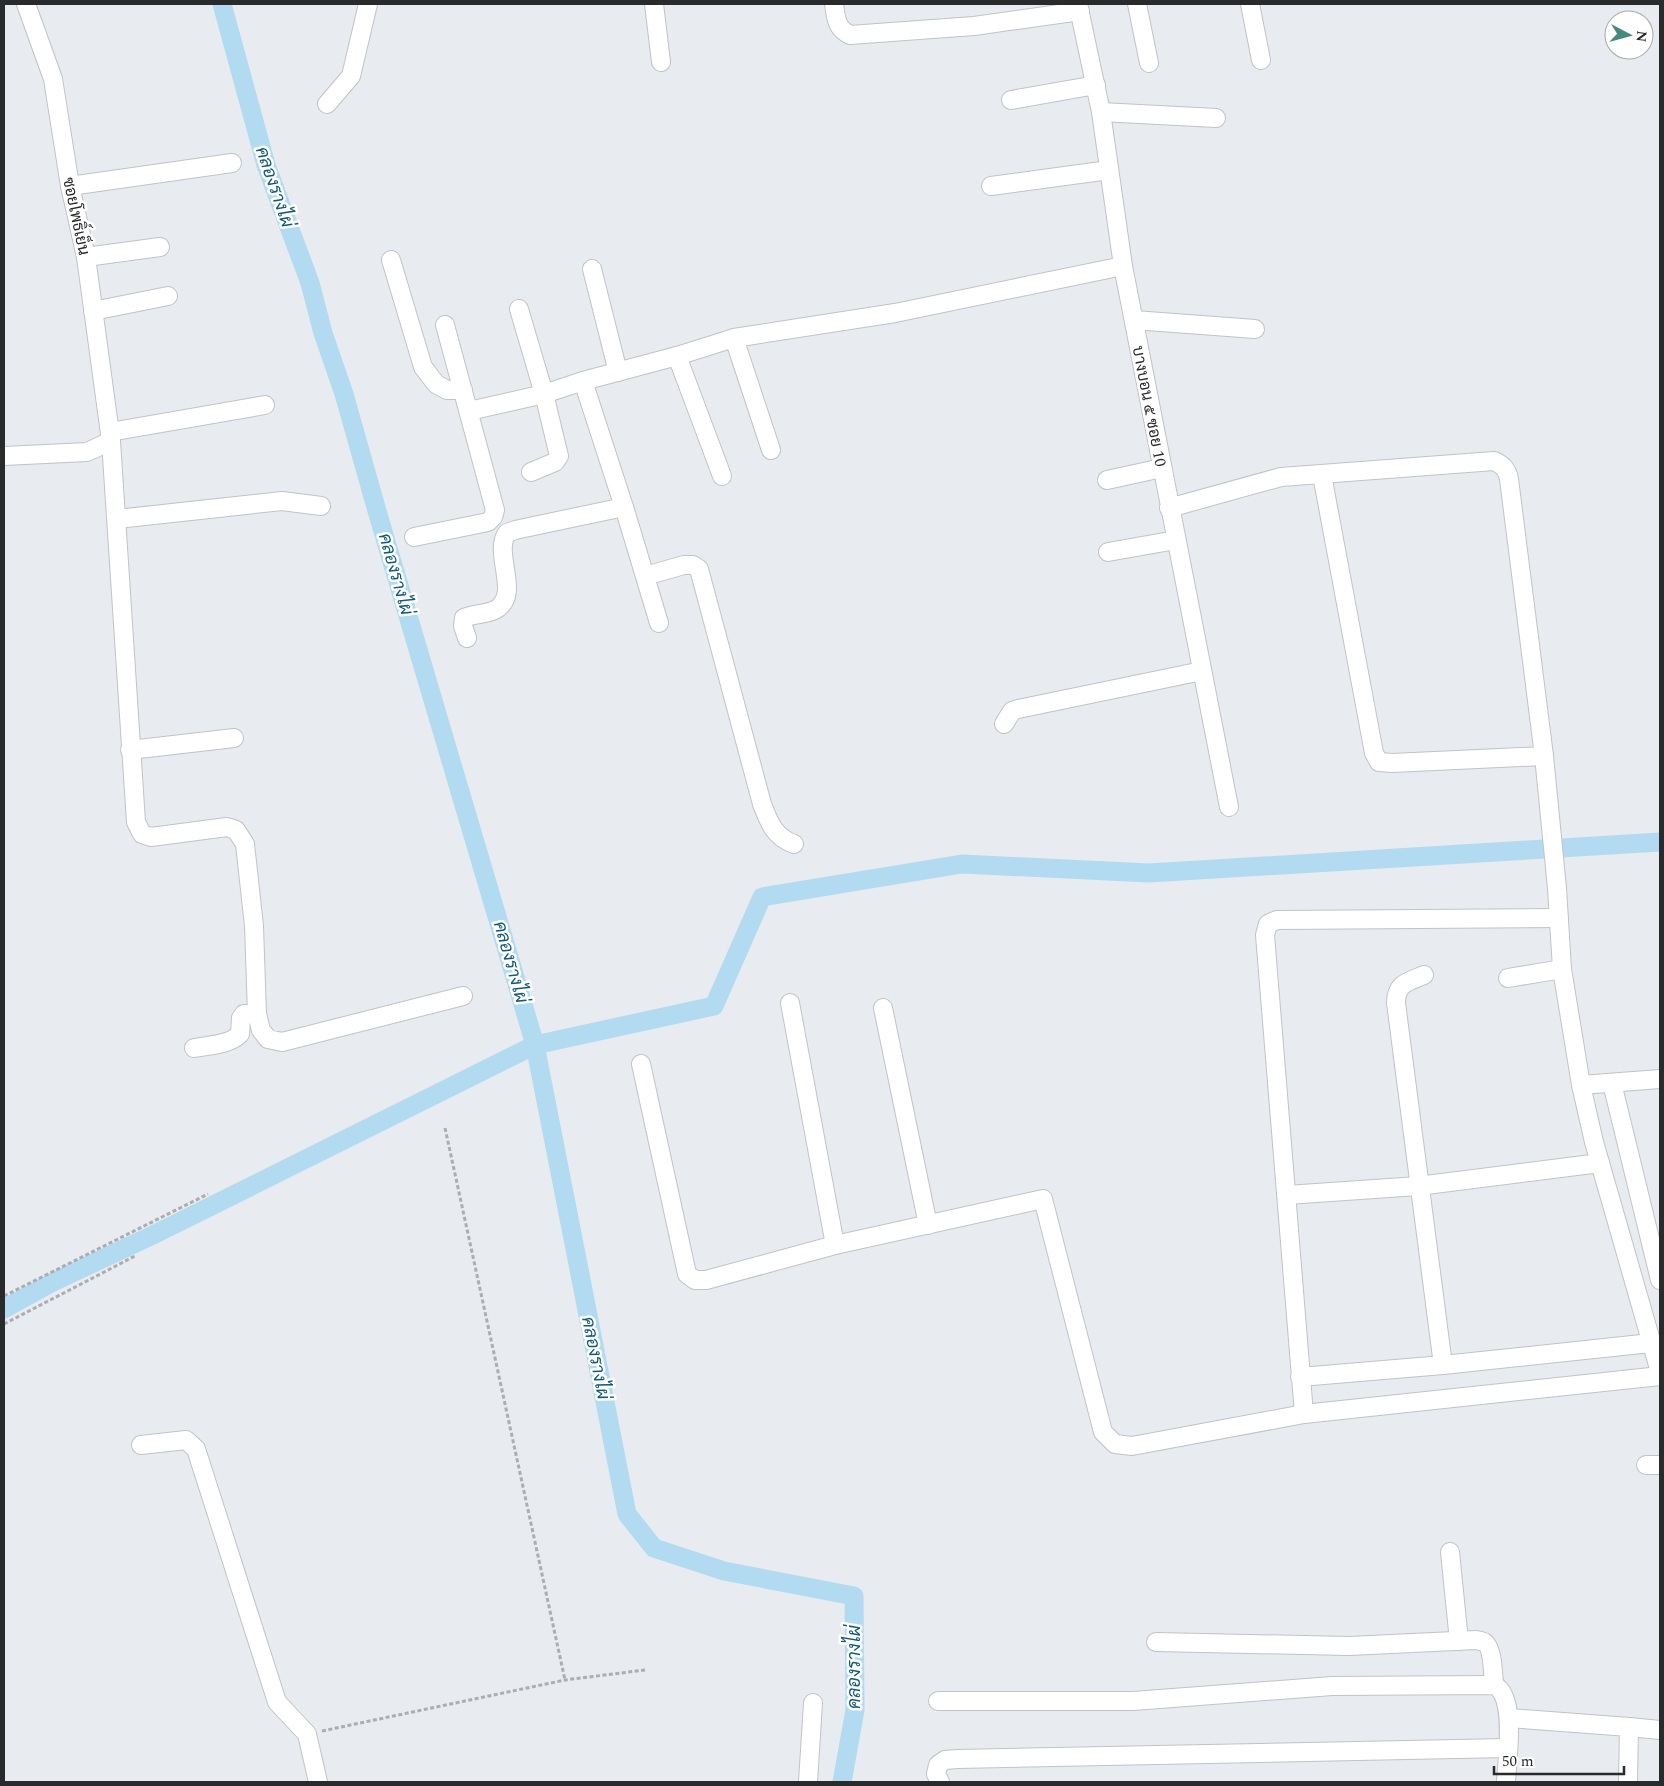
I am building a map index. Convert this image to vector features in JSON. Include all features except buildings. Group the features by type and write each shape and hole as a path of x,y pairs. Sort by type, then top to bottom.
{"street":[{"name":"ซอยโพธิ์เย็น","path":"27,4 53,79 70,186 86,257 110,437 136,822 142,834 151,837 227,827 236,830 245,844 254,926 256,1014"},
{"path":"327,104 351,76 368,4"},
{"path":"654,4 661,62"},
{"path":"834,4 837,22 842,31 850,35 974,26 1079,7"},
{"path":"1138,4 1149,63"},
{"path":"1250,4 1261,60"},
{"name":"บางบอน ๕ ซอย 10","path":"1079,7 1101,112 1123,266 1229,807"},
{"path":"1011,100 1096,85"},
{"path":"1101,112 1216,118"},
{"path":"70,186 232,163"},
{"path":"991,186 1109,170"},
{"path":"86,257 160,247"},
{"path":"390,260 423,368 436,384 447,390 463,390"},
{"path":"469,412 544,394 734,338 895,314 1123,266"},
{"path":"592,269 618,372"},
{"path":"93,311 168,296"},
{"path":"519,309 544,394 559,456 555,462 531,472"},
{"path":"1134,320 1255,329"},
{"path":"414,537 488,522 496,510 445,325"},
{"path":"734,338 771,450"},
{"path":"677,356 722,476"},
{"path":"583,381 659,623"},
{"path":"4,456 87,452 110,437 265,404"},
{"path":"1169,508 1281,478 1494,461 1507,470 1544,756 1558,888 1562,968 1581,1085 1600,1163 1660,1372"},
{"path":"1107,480 1162,468"},
{"path":"1322,475 1374,754 1379,762 1544,756"},
{"path":"117,519 282,501 321,506"},
{"path":"467,638 463,626 464,618 498,608 505,599 506,584 502,544 507,533 624,507"},
{"path":"1108,552 1176,540"},
{"path":"645,576 684,565 693,565 698,569 762,804 775,832 785,841 794,844"},
{"path":"1004,724 1012,711 1018,709 1202,671"},
{"path":"130,750 234,738"},
{"path":"1304,1414 1265,935 1268,924 1277,920 1559,918"},
{"path":"1508,978 1562,968"},
{"path":"1424,975 1402,985 1396,992 1396,1003 1418,1186 1443,1365"},
{"path":"194,1048 235,1039 240,1034 241,1018 244,1014 256,1014 261,1030 268,1039 282,1042 463,996"},
{"path":"790,1003 835,1245"},
{"path":"882,1008 928,1225"},
{"path":"641,1064 687,1274 695,1280 706,1280 835,1245 1043,1199 1103,1432 1115,1444 1132,1446 1304,1414 1660,1376"},
{"path":"1581,1085 1660,1080"},
{"path":"1612,1083 1660,1280"},
{"path":"1287,1195 1418,1186 1600,1163"},
{"path":"1300,1377 1651,1344"},
{"path":"141,1445 186,1440 196,1449 277,1702 307,1734 318,1782"},
{"path":"1450,1552 1460,1641"},
{"path":"1156,1642 1349,1646 1476,1640 1484,1642 1488,1646 1494,1684"},
{"path":"938,1701 1133,1701 1332,1686 1494,1684 1500,1687 1504,1694 1509,1718 1506,1782"},
{"path":"808,1782 813,1704"},
{"path":"1509,1718 1660,1730"},
{"path":"1628,1782 1629,1727"},
{"path":"940,1782 936,1774 938,1765 945,1760 956,1759 1507,1748"}],"path":[{"path":"445,1128 565,1680"},
{"path":"4,1296 208,1194"},
{"path":"4,1324 135,1256"},
{"path":"307,1734 565,1680 646,1670"}],"waterway":[{"name":"คลองรางไผ่","path":"222,4 266,165 310,283 323,333 344,394 535,1045 627,1514 654,1548 724,1571 854,1596 855,1710 842,1782"},
{"path":"4,1309 51,1283 153,1235 535,1045 714,1006 762,897 962,864 1149,873 1660,842"}]}
